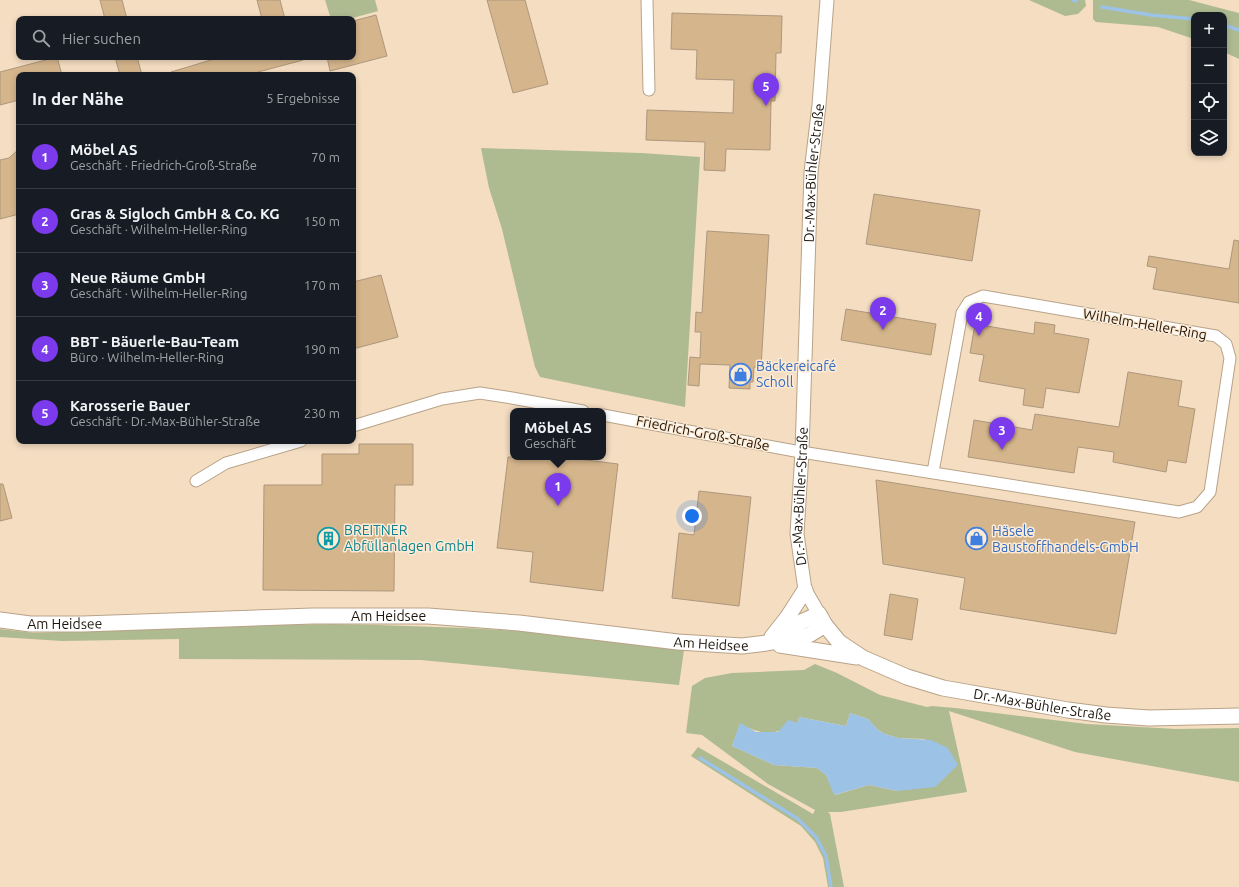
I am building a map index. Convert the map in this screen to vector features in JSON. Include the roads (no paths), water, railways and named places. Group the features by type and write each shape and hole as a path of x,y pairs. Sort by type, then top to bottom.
{"main road":[{"path":"805,590 771,642 863,658"},
{"name":"Am Heidsee","path":"0,620 30,624 82,624 313,616 428,616 519,623 678,642 742,646 809,635 822,619"},
{"name":"Dr.-Max-Bühler-Straße","path":"822,619 839,642 863,658 907,677 943,688 1068,710 1149,718 1239,716"}],"street":[{"path":"647,0 650,90"},
{"name":"Dr.-Max-Bühler-Straße","path":"822,619 805,590 797,534 802,452 811,172 820,105 827,0"},
{"name":"Wilhelm-Heller-Ring","path":"802,452 1179,512 1197,507 1210,492 1230,358 1226,344 1216,336 983,296 969,302 962,312 933,472"},
{"path":"356,425 442,399 480,393 567,408"},
{"name":"Friedrich-Groß-Straße","path":"606,416 802,452"},
{"path":"196,481 226,463 291,444"}],"water":[{"path":"850,713 868,719 878,730 885,734 898,738 931,740 948,748 958,765 935,787 897,791 869,785 834,795 826,775 817,768 774,765 732,746 740,723 756,732 778,732 788,720 798,723 799,717 846,726"}],"waterway":[{"path":"1102,7 1151,15 1191,19"},
{"path":"1227,26 1239,30"},
{"path":"700,758 798,819 816,837 826,856 831,887"}],"place":[{"name":"Karosserie Bauer","path":"766,106"},
{"name":"Gras & Sigloch GmbH & Co. KG","path":"883,330"},
{"name":"BBT - Bäuerle-Bau-Team","path":"979,336"},
{"name":"Bäckereicafé Scholl","path":"740,374"},
{"name":"Neue Räume GmbH","path":"1002,450"},
{"name":"Möbel AS","path":"558,506"},
{"name":"BREITNER Abfüllanlagen GmbH","path":"329,538"},
{"name":"Häsele Baustoffhandels-GmbH","path":"976,539"}]}
